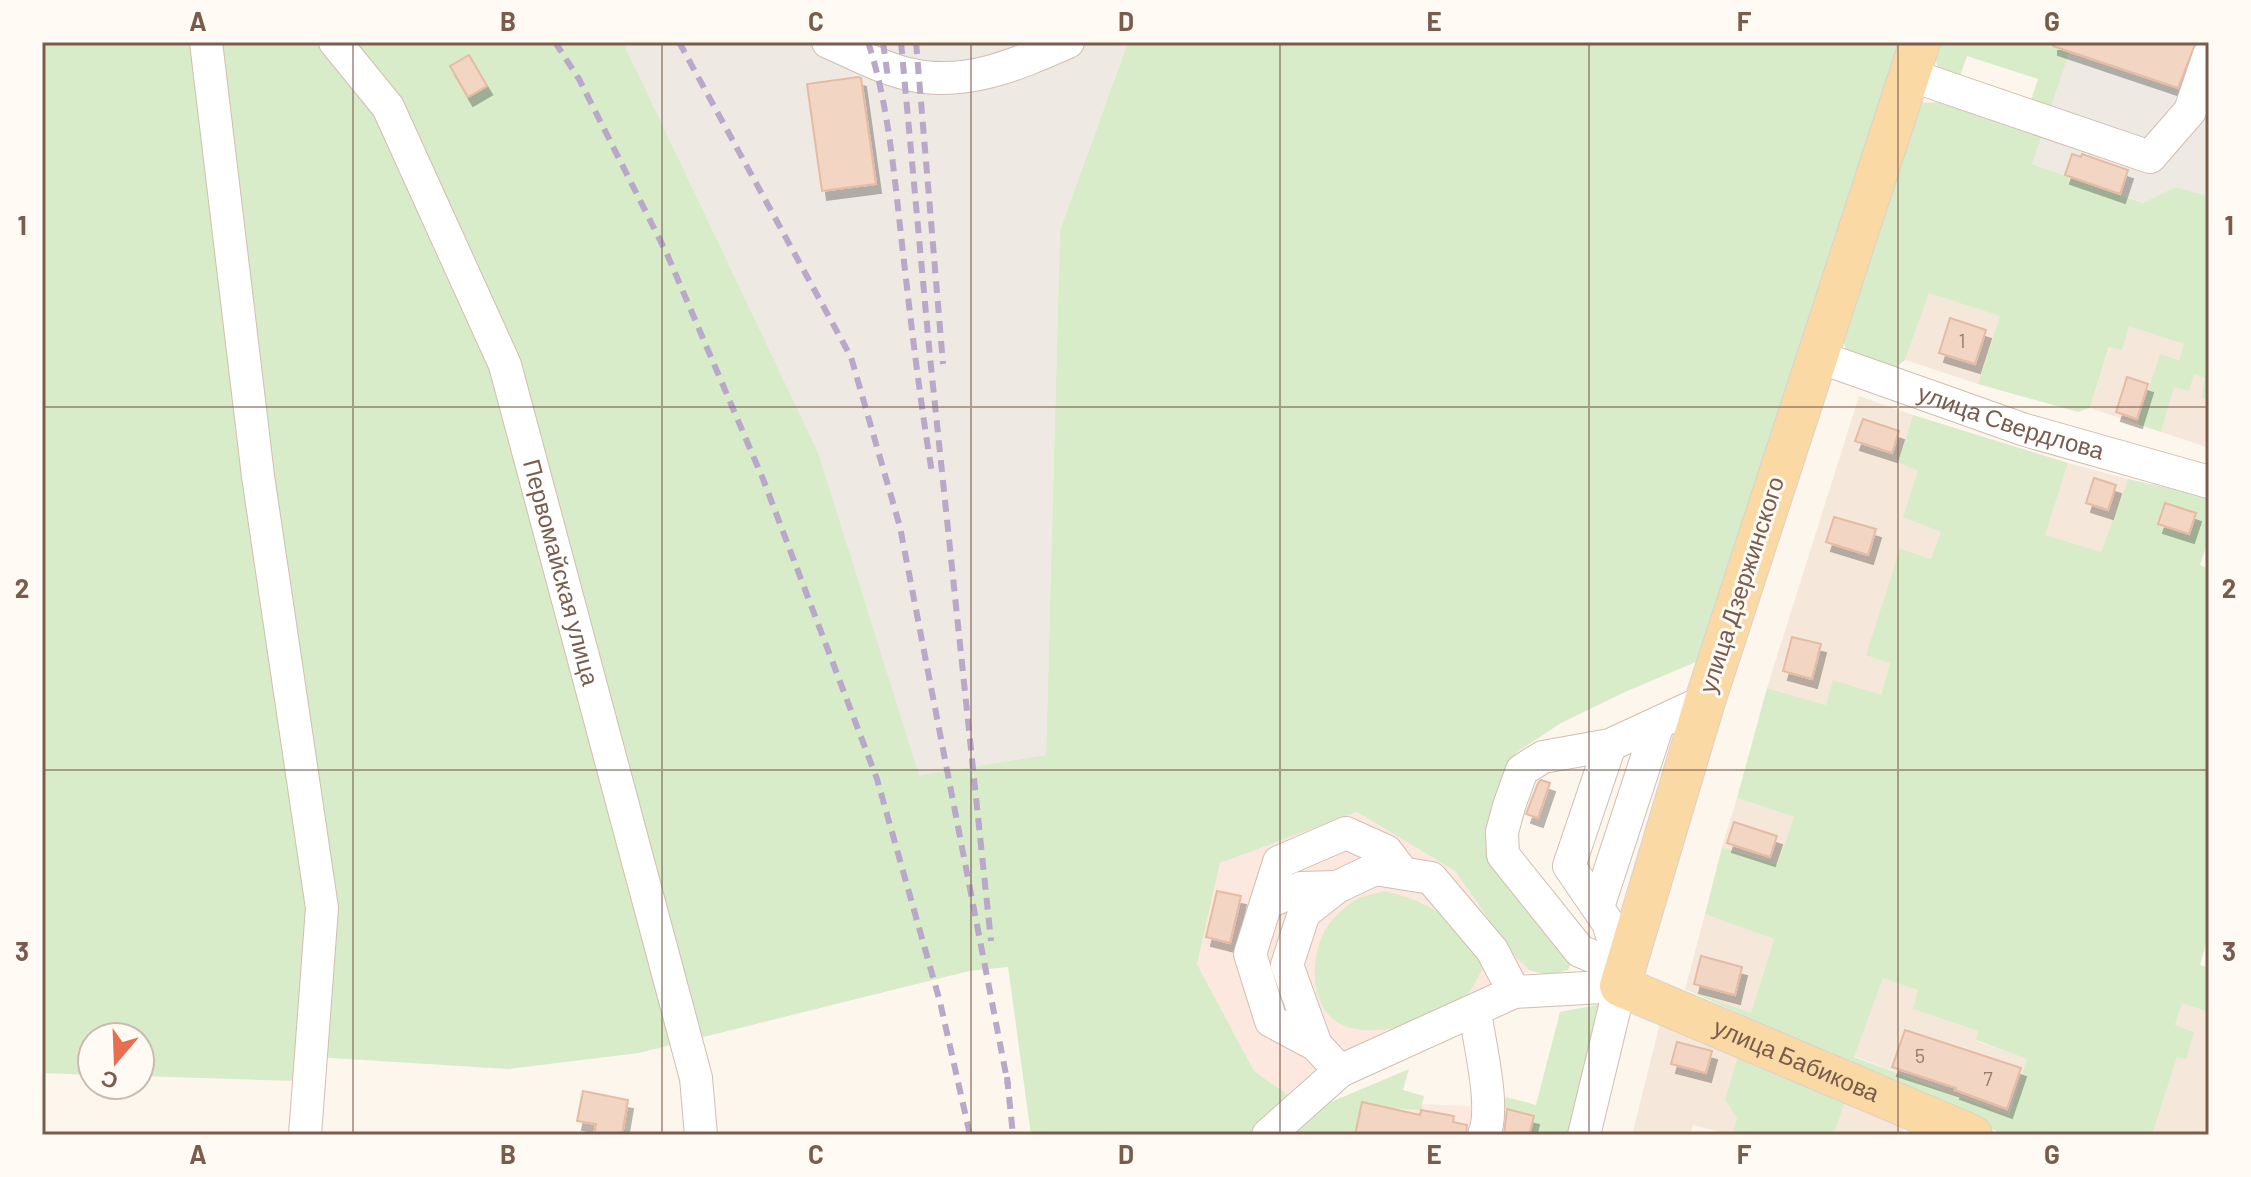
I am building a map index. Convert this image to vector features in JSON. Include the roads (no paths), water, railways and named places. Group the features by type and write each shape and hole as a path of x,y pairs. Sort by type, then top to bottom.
{"main road":[{"name":"улица Дзержинского","path":"1621,978 1705,701 1915,59"},
{"name":"улица Бабикова","path":"1621,978 1972,1135"}],"street":[{"path":"206,42 258,476 322,908 305,1135"},
{"name":"Первомайская улица","path":"335,42 388,107 505,365 696,1078 701,1135"},
{"path":"828,42 905,74 969,78 1028,60 1068,42"},
{"path":"1915,59 2150,157 2190,111 2209,55"},
{"name":"улица Свердлова","path":"1816,356 2025,430 2209,482"},
{"path":"1621,978 1580,951 1503,855 1505,819 1522,770 1543,757 1635,735 1705,701"},
{"path":"1591,897 1635,735"},
{"path":"1621,978 1608,923 1569,866 1635,735"},
{"path":"1340,1071 1316,1045 1271,1021 1250,954 1279,862 1346,833 1386,851 1403,873"},
{"path":"1316,1045 1287,965 1304,913 1337,887 1375,869 1431,878 1492,950 1514,992"},
{"path":"1266,903 1301,888 1337,887"},
{"path":"1268,1135 1340,1071 1514,992 1621,978"},
{"name":"улица Дзержинского","path":"1584,1135 1621,978"},
{"path":"1475,1011 1489,1107 1484,1135"}],"railway":[{"path":"555,42 579,79 667,254 763,479 877,779 940,1002 970,1135"},
{"path":"679,42 851,357 900,527 1008,1085"},
{"path":"868,42 881,89 889,138 932,473"},
{"path":"883,42 888,78"},
{"path":"901,42 930,357 991,941"},
{"path":"916,42 943,364"},
{"path":"1007,1077 1013,1135"}]}
